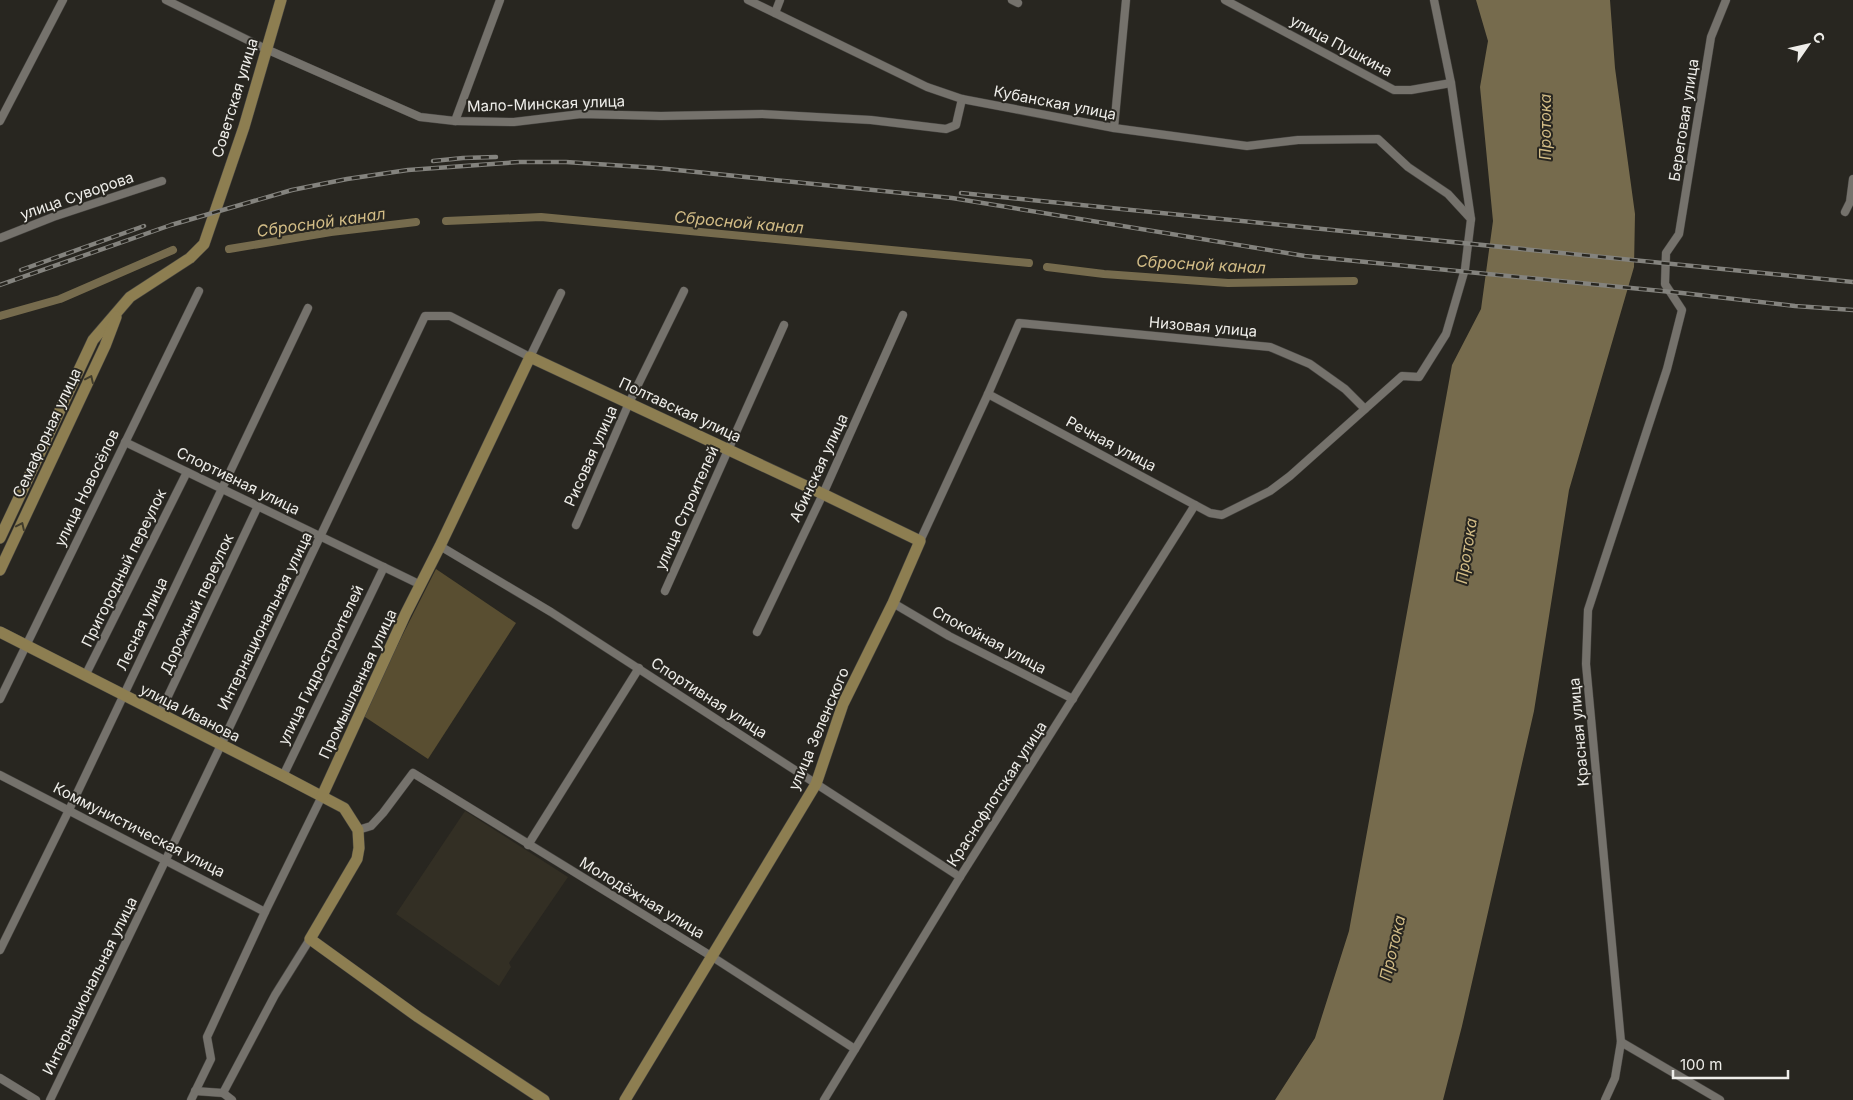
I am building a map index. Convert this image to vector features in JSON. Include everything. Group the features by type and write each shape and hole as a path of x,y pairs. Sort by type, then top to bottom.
{"street":[{"path":"0,121 63,0"},
{"name":"Мало-Минская улица","path":"166,0 266,48 420,117 455,121 514,122 581,114 660,116 762,114 871,120 946,129 956,125 962,98"},
{"name":"Советская улица","path":"217,204 244,127 281,0"},
{"path":"455,121 500,0"},
{"name":"Кубанская улица","path":"748,0 927,87 962,98 1114,128 1247,146 1298,140 1378,139 1408,167 1448,194 1471,219"},
{"path":"775,13 780,0"},
{"path":"1114,128 1126,0"},
{"name":"улица Пушкина","path":"1225,0 1394,90 1411,90 1451,83"},
{"path":"1365,409 1402,376 1420,377 1446,334 1465,269 1471,219 1451,83 1434,0"},
{"name":"Береговая улица","path":"1667,370 1682,310 1665,284 1666,253 1679,234 1711,37 1726,0"},
{"path":"1845,212 1850,202 1853,179"},
{"name":"улица Суворова","path":"0,238 53,217 146,188 162,181"},
{"name":"Семафорная улица","path":"0,538 93,340 130,297 190,258 204,244 217,204"},
{"name":"Рисовая улица","path":"576,525 629,403 684,290"},
{"name":"улица Новосёлов","path":"0,699 199,291"},
{"name":"Промышленная улица","path":"191,1100 211,1059 207,1037 561,292"},
{"name":"Лесная улица","path":"0,950 124,696 308,308"},
{"name":"Семафорная улица","path":"0,570 105,346 120,309"},
{"name":"Полтавская улица","path":"426,316 450,316 530,357 729,449 920,541"},
{"name":"Интернациональная улица","path":"50,1100 426,316"},
{"name":"Абинская улица","path":"757,632 823,494 903,316"},
{"name":"Низовая улица","path":"1018,323 1270,347 1310,364 1345,389 1365,409"},
{"name":"улица Зеленского","path":"625,1100 710,956 816,784 843,704 893,603 988,394 1018,323"},
{"name":"улица Строителей","path":"665,591 784,326"},
{"path":"93,340 103,337 105,346"},
{"name":"Красная улица","path":"1605,1100 1615,1078 1621,1042 1586,664 1588,610 1667,370"},
{"name":"Речная улица","path":"988,394 1210,513 1222,515 1270,491 1290,476 1365,409"},
{"name":"Спортивная улица","path":"125,442 421,585"},
{"name":"Пригородный переулок","path":"85,676 187,472"},
{"name":"Краснофлотская улица","path":"824,1100 960,877 1196,505"},
{"name":"Дорожный переулок","path":"160,714 258,506"},
{"name":"Спортивная улица","path":"440,546 551,612 639,668 960,877"},
{"name":"улица Гидростроителей","path":"283,776 384,567"},
{"name":"Спокойная улица","path":"893,603 949,636 1073,699"},
{"name":"улица Иванова","path":"0,632 344,808 358,830"},
{"path":"528,845 639,668"},
{"name":"Молодёжная улица","path":"358,830 370,826 383,813 414,772 528,845 710,956 855,1049"},
{"name":"Коммунистическая улица","path":"0,775 265,912"},
{"path":"223,1093 275,995 357,859 359,848 358,830"},
{"path":"310,939 418,1017 544,1100"},
{"path":"1621,1042 1720,1100"},
{"path":"0,1078 36,1100"},
{"path":"196,1091 223,1093 232,1100"}],"shaded area":[{"path":"436,569 516,623 428,759 362,715"},
{"path":"465,811 568,877 509,963 511,967 499,986 396,914"}],"water":[{"name":"Протока","path":"1476,0 1610,0 1615,68 1635,214 1634,267 1569,490 1534,711 1462,1026 1443,1100 1275,1100 1315,1038 1349,931 1452,365 1481,309 1493,221 1480,87 1488,41"}],"waterway":[{"name":"Сбросной канал","path":"446,221 541,217 1029,263"},
{"name":"Сбросной канал","path":"229,249 331,232 416,222"},
{"name":"Сбросной канал","path":"0,316 60,299 173,250"},
{"name":"Сбросной канал","path":"1047,267 1104,274 1228,283 1354,281"}],"railway":[{"path":"433,161 496,157"},
{"path":"0,285 171,225 292,190 408,170 519,162 566,162 657,168 952,198 1305,256 1795,306 1853,310"},
{"path":"961,193 1853,282"},
{"path":"21,270 144,226"}]}
